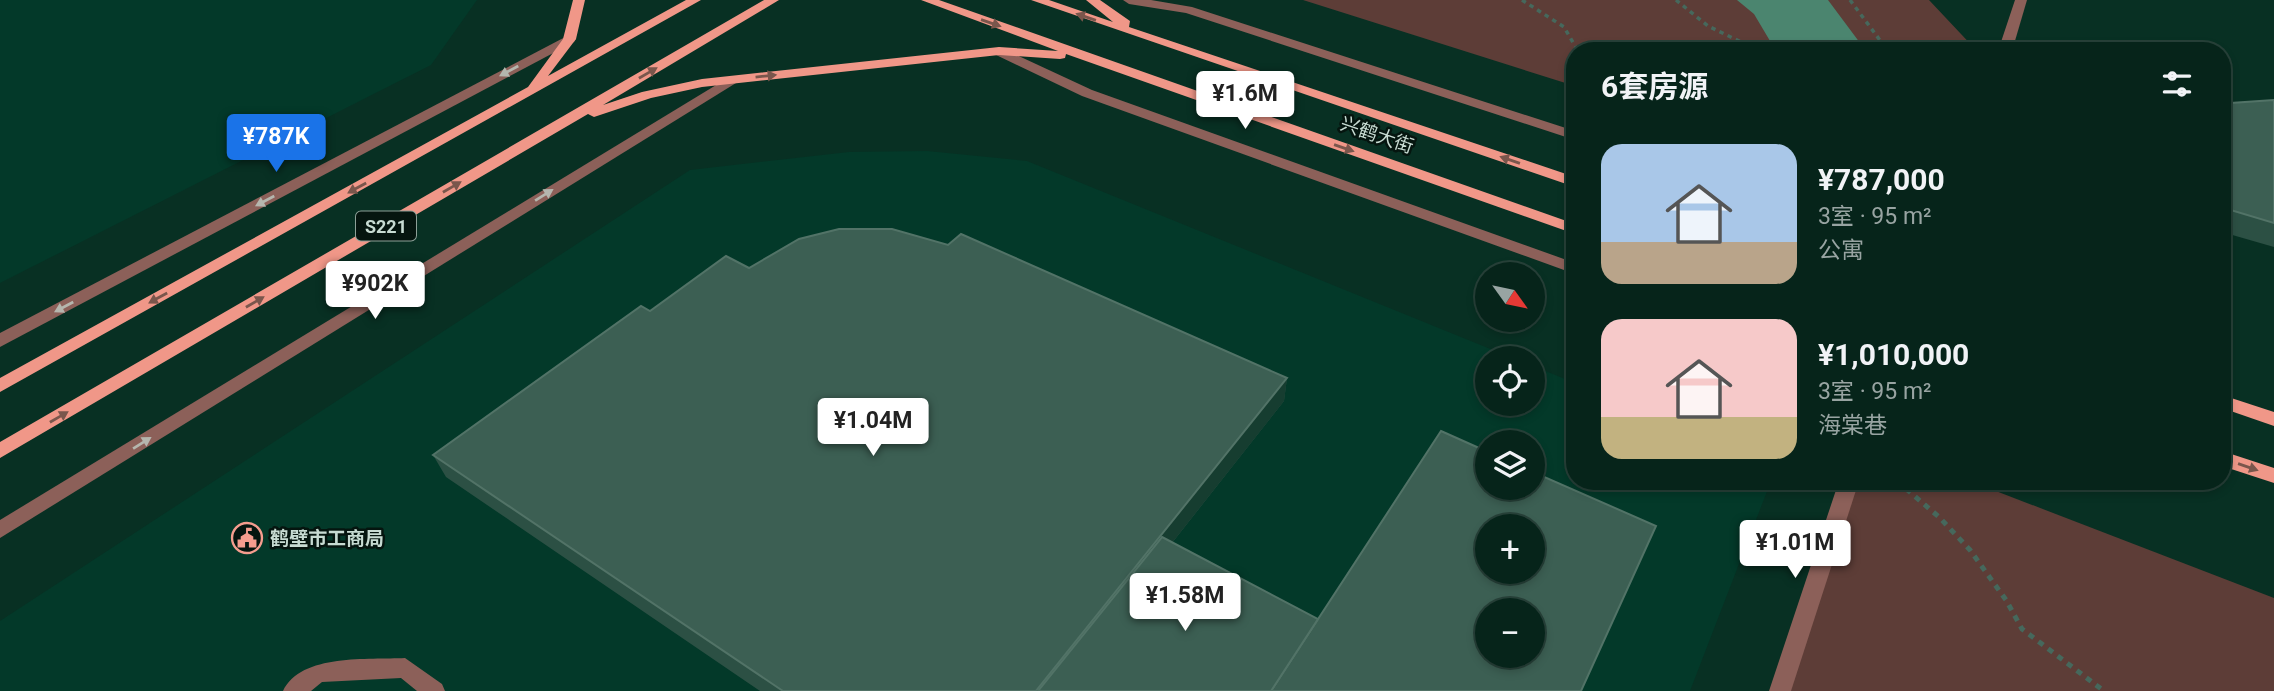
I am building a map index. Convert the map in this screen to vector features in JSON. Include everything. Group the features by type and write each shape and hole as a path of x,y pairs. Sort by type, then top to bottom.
{"main road":[{"path":"527,93 569,39 579,0"},
{"name":"S221","path":"0,386 695,0"},
{"name":"S221","path":"0,451 773,0"},
{"name":"兴鹤大街","path":"927,0 1566,226"},
{"name":"兴鹤大街","path":"1037,0 1566,179"},
{"path":"1092,0 1140,35"},
{"path":"557,125 647,95 731,80 999,51 1035,52 1098,61"},
{"path":"2231,404 2274,419"},
{"path":"2231,461 2274,476"}],"street":[{"path":"1129,0 1188,10 1566,133"},
{"path":"2009,42 2021,0"},
{"path":"0,341 569,39"},
{"path":"999,51 1087,93 1566,266"},
{"path":"0,530 731,80"},
{"path":"1780,691 1846,490"},
{"path":"294,691 317,673 405,668 434,691"}],"path":[{"path":"1522,0 1547,12 1576,42"},
{"path":"1676,0 1708,26 1741,42"},
{"path":"1850,0 1880,42"},
{"path":"1908,490 1939,517 1970,550 2006,600 2022,629 2104,691"}],"shaded area":[{"path":"0,0 477,0 431,65 0,283"},
{"path":"1303,0 1929,0 1969,42 1566,42 1566,83"},
{"path":"1737,0 1828,0 1859,42 1771,42 1754,14"},
{"path":"927,151 1027,161 1483,346 1475,346 1475,416 1545,416 1545,371 1566,379 1566,490 1768,490 1690,691 0,691 0,621 690,170 849,152"},
{"path":"1846,490 1993,490 2274,598 2274,691 1781,691"}],"building":[{"path":"2274,100 2274,223 2231,210 2231,103"},
{"path":"839,229 892,229 948,245 961,234 1287,378 1036,691 783,691 433,455 641,306 650,311 726,256 749,268 799,239"},
{"path":"1441,431 1475,446 1475,500 1545,500 1545,477 1566,486 1566,490 1574,490 1656,526 1581,691 1271,691"},
{"path":"1162,537 1318,619 1271,691 1038,691"}],"place":[{"name":"鹤壁市工商局","path":"247,538"}]}
